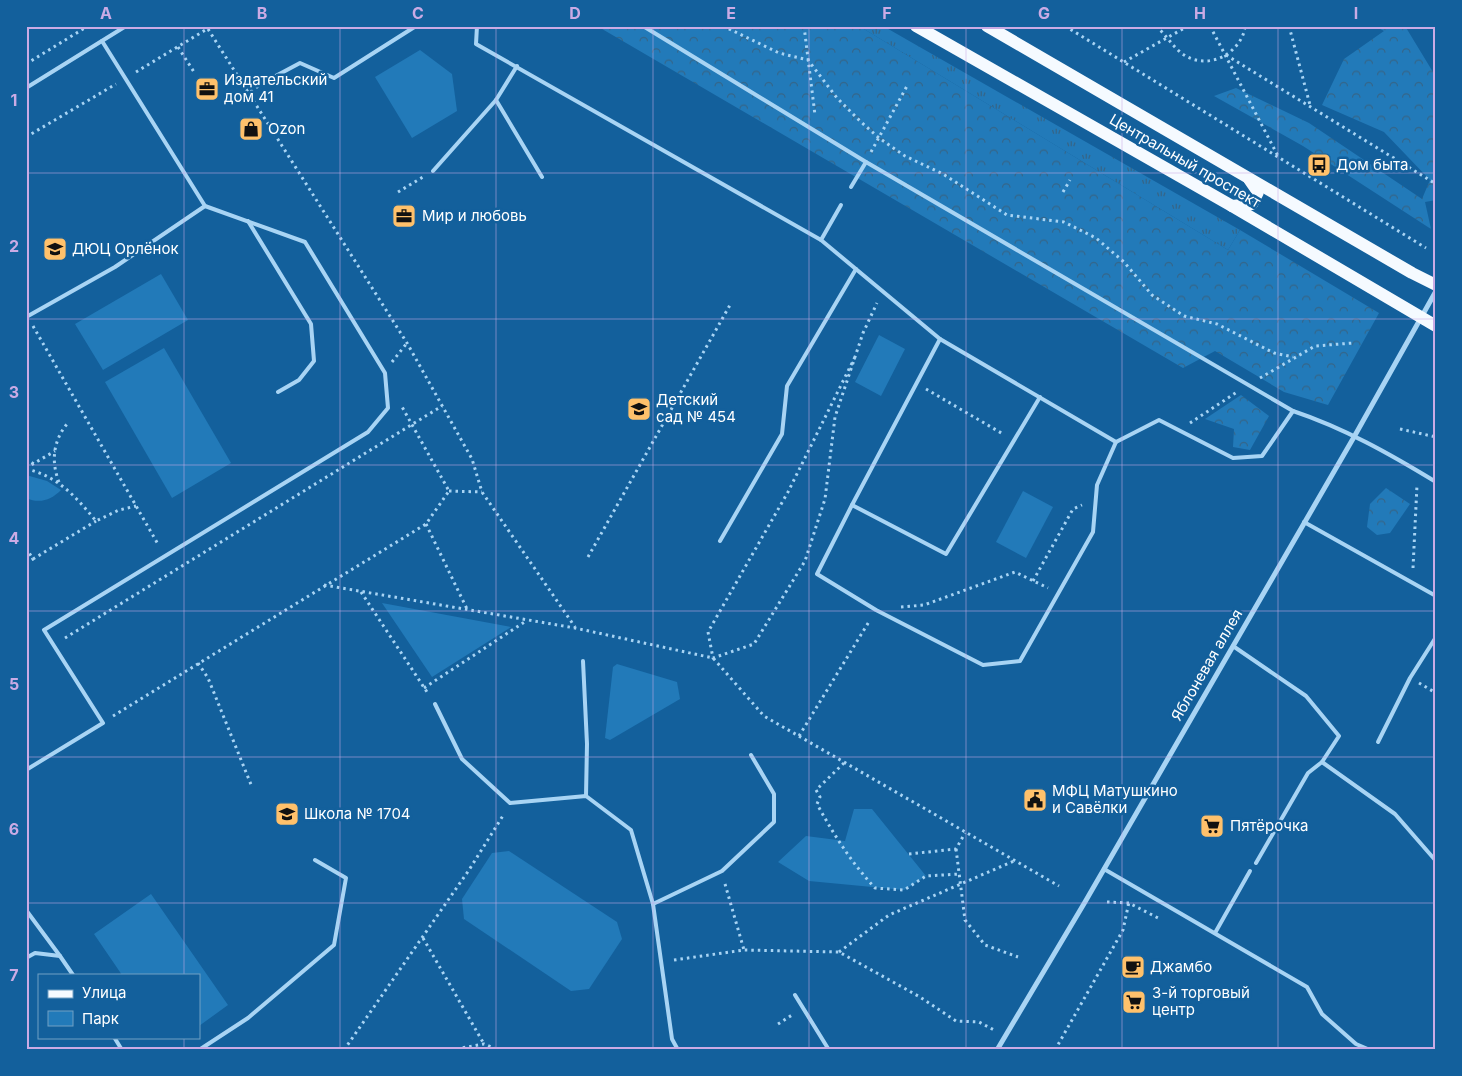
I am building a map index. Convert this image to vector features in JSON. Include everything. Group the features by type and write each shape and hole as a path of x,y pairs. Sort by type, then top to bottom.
{"main road":[{"name":"Центральный проспект","path":"916,26 1232,206 1436,326"},
{"name":"Центральный проспект","path":"987,26 1412,273 1436,285"},
{"path":"1232,206 1252,204 1258,192 1248,178"}],"street":[{"name":"Яблоневая аллея","path":"997,1050 1354,437 1436,291"}],"lane":[{"path":"26,88 126,26"},
{"path":"270,79 300,63 334,78 416,26"},
{"path":"477,26 476,44 821,240 940,339 1116,442"},
{"path":"643,26 866,162 1293,411 1326,422 1385,452 1436,482"},
{"path":"26,770 103,723 44,630 368,432 388,408 385,373 305,242 205,206 102,41"},
{"path":"433,171 496,100 517,66"},
{"path":"496,100 542,177"},
{"path":"851,187 866,162"},
{"path":"821,240 841,205"},
{"path":"27,315 115,267 205,206"},
{"path":"248,221 311,324 314,361 299,380 278,392"},
{"path":"720,541 782,434 787,386 856,269"},
{"path":"940,339 817,574 876,610 983,666 1020,661 1093,532 1097,485 1116,442 1159,420 1233,458 1262,456 1293,411"},
{"path":"852,505 946,554 1040,397"},
{"path":"1304,522 1436,596"},
{"path":"1378,742 1410,678 1436,636"},
{"path":"1232,646 1306,696 1339,736 1322,762 1308,773 1256,863"},
{"path":"583,661 586,796"},
{"path":"435,704 462,759 510,803 586,796 631,830 653,904 672,1039 678,1050"},
{"path":"653,904 722,871 774,822 774,794 752,755"},
{"path":"1322,762 1395,814 1436,861"},
{"path":"199,1050 248,1018 334,944 346,878 315,860"},
{"path":"1104,869 1307,987 1322,1014 1356,1044 1370,1050"},
{"path":"1215,933 1250,872"},
{"path":"26,910 72,974"},
{"path":"26,958 35,953 60,956"},
{"path":"794,995 829,1050"},
{"path":"115,1038 122,1050"},
{"path":"1355,1050 1356,1044"}],"path":[{"path":"26,64 88,26"},
{"path":"723,26 779,52 808,60 837,98 879,138 905,156 943,174 1007,214 1064,222 1096,238 1124,262 1152,295 1184,316 1216,324 1274,353 1293,357"},
{"path":"804,26 817,132"},
{"path":"1065,26 1426,248"},
{"path":"1156,26 1169,37 1180,52 1195,60 1212,61 1226,55 1238,45 1245,26"},
{"path":"1124,62 1188,26"},
{"path":"1210,26 1278,156"},
{"path":"1290,26 1310,106"},
{"path":"208,28 407,343 472,459 482,492 575,628"},
{"path":"178,47 194,72"},
{"path":"1226,55 1436,184"},
{"path":"240,99 270,79"},
{"path":"866,162 907,86"},
{"path":"398,192 433,171"},
{"path":"1063,192 1070,180"},
{"path":"324,585 575,628 713,658 754,644 805,561 825,500 835,417 863,333 882,291"},
{"path":"588,557 730,305"},
{"path":"27,315 174,571"},
{"path":"385,373 407,343"},
{"path":"855,357 788,492 708,632 713,658 764,716 964,833 1059,886"},
{"path":"917,384 1014,440"},
{"path":"398,399 449,491"},
{"path":"54,645 442,406"},
{"path":"59,482 55,470 55,451 60,434 67,424"},
{"path":"1400,429 1436,436"},
{"path":"26,468 55,451"},
{"path":"26,459 34,464"},
{"path":"26,468 44,474 59,482 79,500 96,521"},
{"path":"1412,583 1418,472"},
{"path":"449,491 482,492"},
{"path":"103,723 324,585 426,524 449,491"},
{"path":"1033,581 1073,509 1096,498"},
{"path":"26,563 96,521 119,510 136,506"},
{"path":"426,524 467,610"},
{"path":"26,548 33,559"},
{"path":"799,736 876,610 924,605 1015,572 1058,593"},
{"path":"360,591 435,704"},
{"path":"424,688 527,621"},
{"path":"198,663 208,678 252,787"},
{"path":"844,763 816,790 820,797 817,804 836,840 852,863 875,888 904,890 926,876 959,874"},
{"path":"344,1050 469,870 510,803"},
{"path":"964,833 956,850 965,920 986,945 1018,957"},
{"path":"909,854 956,850"},
{"path":"839,952 889,915 960,882 1014,860"},
{"path":"722,871 744,950"},
{"path":"1056,1050 1123,930 1129,903 1136,886"},
{"path":"423,938 484,1044"},
{"path":"661,962 744,950 839,952 920,997 956,1021 979,1022 1004,1036"},
{"path":"450,1050 484,1044 499,1050"}],"green space":[{"path":"597,26 859,26 1228,250 1240,230 1379,313 1328,405 1284,392 1215,351 1183,368"},
{"path":"859,26 883,26 1240,230 1228,250"},
{"path":"1375,26 1405,26 1436,77 1436,200 1425,202 1431,229 1303,146 1214,96 1236,88 1309,123 1422,199 1430,180 1384,132 1322,105 1344,59 1384,31"},
{"path":"420,50 452,74 457,111 412,138 375,77"},
{"path":"161,274 188,320 103,370 75,324"},
{"path":"879,335 905,349 881,396 855,382"},
{"path":"164,348 231,463 172,498 105,382"},
{"path":"1241,395 1269,416 1250,450 1233,447 1234,429 1205,419"},
{"path":"26,475 47,481 61,490 41,501 26,498"},
{"path":"1386,488 1410,504 1390,533 1377,535 1367,527 1370,504"},
{"path":"1023,491 1053,507 1026,558 996,542"},
{"path":"382,603 511,627 432,677"},
{"path":"617,664 677,682 680,699 610,740 605,738 613,667"},
{"path":"854,809 872,809 926,876 904,890 809,881 778,862 806,836 845,841"},
{"path":"509,851 617,922 622,939 589,989 571,991 464,919 462,899 492,853"},
{"path":"151,894 228,1005 200,1025 200,974 121,974 94,934"}],"place":[{"name":"Издательский дом 41","path":"207,89"},
{"name":"Ozon","path":"251,129"},
{"name":"Дом быта","path":"1319,165"},
{"name":"Мир и любовь","path":"404,216"},
{"name":"ДЮЦ Орлёнок","path":"55,249"},
{"name":"Детский сад № 454","path":"639,409"},
{"name":"МФЦ Матушкино и Савёлки","path":"1035,800"},
{"name":"Школа № 1704","path":"287,814"},
{"name":"Пятёрочка","path":"1212,826"},
{"name":"Джамбо","path":"1133,967"},
{"name":"3-й торговый центр","path":"1134,1002"}]}
